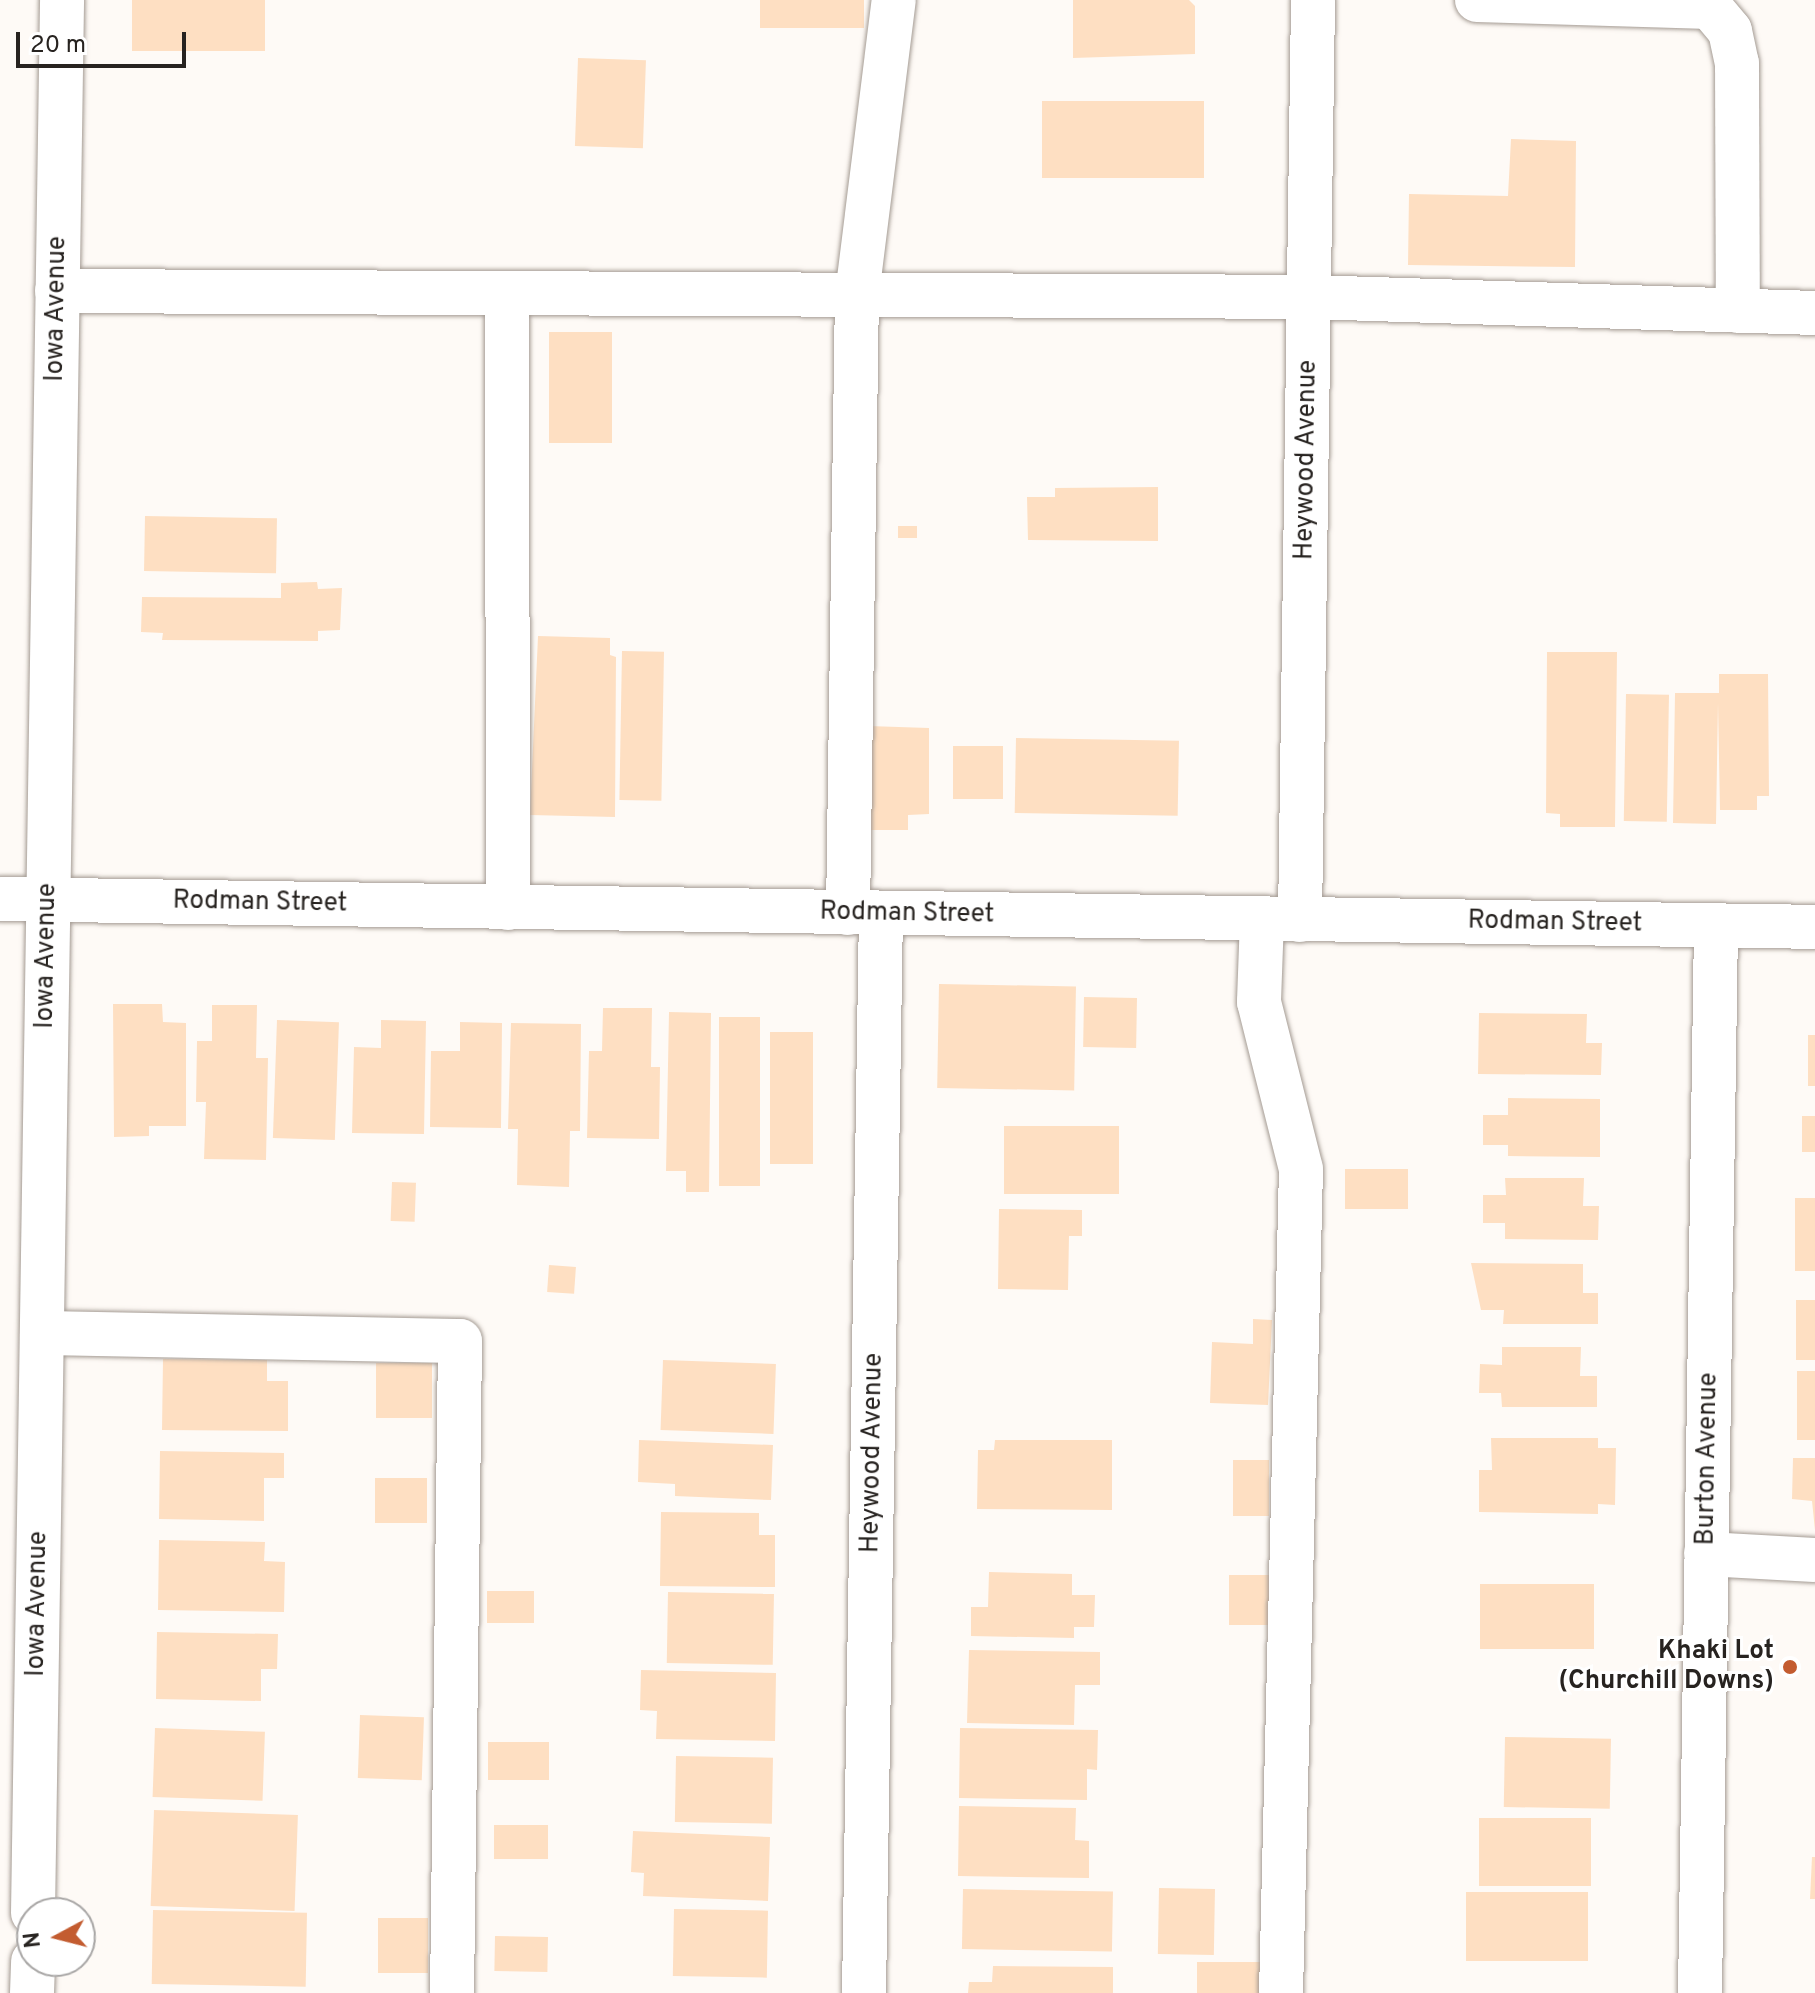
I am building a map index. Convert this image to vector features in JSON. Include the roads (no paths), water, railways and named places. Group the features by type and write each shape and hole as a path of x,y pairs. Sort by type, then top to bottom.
{"street":[{"name":"Iowa Avenue","path":"33,1897 62,0"},
{"name":"Heywood Avenue","path":"864,1993 864,913 857,295 894,0"},
{"name":"Heywood Avenue","path":"1281,1993 1301,1169 1259,1002 1281,919 1309,297 1313,0"},
{"path":"1477,0 1710,7 1730,31 1737,63 1738,311"},
{"path":"57,291 1309,297 1815,313"},
{"path":"507,294 508,908"},
{"name":"Rodman Street","path":"0,899 1815,927"},
{"name":"Burton Avenue","path":"1700,1993 1716,925"},
{"path":"42,1333 460,1341 452,1993"},
{"path":"1706,1554 1815,1560"}],"place":[{"name":"Khaki Lot (Churchill Downs)","path":"1790,1667"}]}
